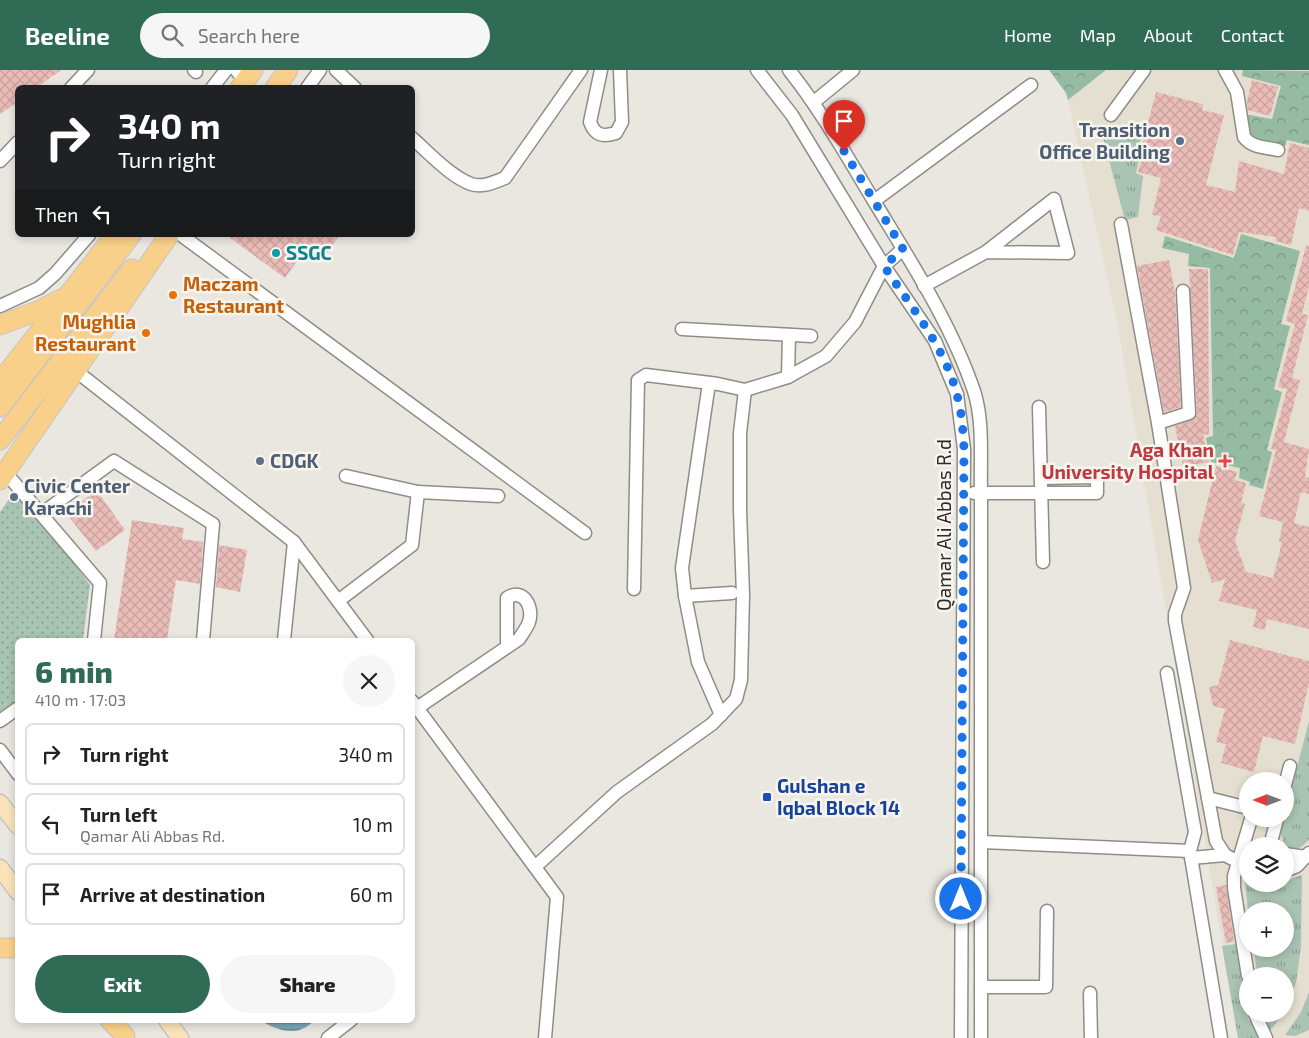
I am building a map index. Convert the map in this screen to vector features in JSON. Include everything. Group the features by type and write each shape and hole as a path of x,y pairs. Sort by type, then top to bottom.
{"highway":[{"path":"277,85 288,70"},
{"path":"0,382 113,237"},
{"path":"0,407 129,237"},
{"path":"0,440 157,237"},
{"path":"2,476 168,237"},
{"path":"0,325 40,310 68,295"},
{"path":"0,948 15,948"},
{"path":"114,1023 126,1037"}],"main road":[{"path":"0,803 15,822"},
{"path":"0,868 15,888"},
{"path":"169,1023 180,1038"}],"street":[{"path":"74,85 88,70"},
{"path":"214,85 226,70"},
{"path":"308,85 320,70"},
{"path":"336,70 353,85"},
{"path":"415,141 450,170 471,184 488,185 505,178 581,70"},
{"path":"600,70 590,122 597,133 605,136 616,132 622,122 620,70"},
{"name":"Qamar Ali Abbas R.d","path":"757,70 792,115 884,266 935,341 949,371 961,414 964,449 961,1038"},
{"path":"789,70 814,102 903,249 957,348 974,392 980,428 981,493 981,1038"},
{"path":"814,102 853,70"},
{"path":"1111,115 1144,70"},
{"path":"1225,70 1237,92 1244,137 1248,142 1255,145 1278,150"},
{"path":"874,201 1031,85"},
{"path":"0,160 15,145"},
{"path":"924,286 986,252 1054,199 1068,253 986,252"},
{"path":"1121,224 1158,423 1184,588 1175,614 1175,621 1216,841 1225,855"},
{"path":"0,306 39,288 55,274 87,237"},
{"path":"184,237 585,533"},
{"path":"634,589 638,380 646,375 709,383 745,390 788,377 826,356 854,322 884,266 903,249"},
{"path":"1158,423 1188,413 1183,291"},
{"path":"682,329 811,336"},
{"path":"788,377 789,335"},
{"path":"76,371 294,542 366,638"},
{"path":"709,383 682,568 685,596 698,662 721,715"},
{"path":"536,866 617,792 712,724 736,699 741,680 743,595 740,434 745,390"},
{"path":"1039,408 1043,562"},
{"path":"41,514 114,462 213,524 203,638"},
{"path":"2,476 41,514 100,583 94,638"},
{"path":"346,476 418,492 498,496"},
{"path":"964,492 1097,494 1097,477 1041,478"},
{"path":"338,601 412,545 418,492"},
{"path":"284,638 294,542"},
{"path":"685,596 732,593"},
{"path":"507,647 415,704 557,896 545,1038"},
{"path":"1167,673 1195,832 1191,855 1221,1038"},
{"path":"0,721 15,710"},
{"path":"0,750 15,770"},
{"path":"1288,772 1290,766"},
{"path":"1208,798 1239,806"},
{"path":"982,842 1191,855 1225,855 1239,860"},
{"path":"1294,854 1307,855"},
{"path":"1294,867 1307,855"},
{"path":"1239,873 1234,888 1247,967"},
{"path":"981,987 1046,988 1047,911"},
{"path":"1090,993 1091,1038"},
{"path":"1259,1022 1264,1034"},
{"path":"328,1038 347,1023"}],"shaded area":[{"name":"Aga Khan University Hospital","path":"1106,70 1309,70 1309,1038 1238,1038 1118,326 1068,100"}],"green space":[{"path":"1049,70 1106,70 1068,100 1066,93"},
{"path":"1243,70 1309,71 1309,145 1287,140 1285,146 1251,138 1244,114 1272,119 1281,86 1242,76"},
{"path":"1136,125 1144,127 1136,158 1139,160 1136,173 1143,176 1138,217 1125,220 1102,134"},
{"path":"1241,234 1300,251 1281,324 1290,326 1274,389 1282,392 1267,450 1272,452 1263,489 1249,485 1250,482 1239,478 1240,468 1211,462 1206,438 1213,436 1210,268 1188,266 1189,254 1162,248 1165,236 1234,258"},
{"path":"18,486 90,585 83,638 15,638 15,705 0,716 0,512"},
{"path":"1309,721 1309,839 1300,848 1294,849 1294,837 1282,837 1280,832 1281,828 1294,828 1294,778"},
{"path":"1302,875 1301,946 1294,988 1294,967 1256,967 1255,957 1294,957 1294,902 1247,902 1246,892 1294,892 1294,878"},
{"path":"1236,944 1240,967 1239,1022 1251,1022 1259,1038 1238,1038 1222,946"},
{"path":"1309,992 1309,1030 1295,1036 1285,1035 1301,1012"},
{"path":"1267,1022 1277,1022 1270,1031"}],"water":[{"path":"265,1023 312,1023 295,1031 281,1030"}],"building":[{"path":"0,70 61,70 40,85 15,85 15,104 0,114"},
{"path":"1252,80 1278,87 1270,116 1248,110 1247,101"},
{"path":"1156,92 1203,104 1202,110 1224,115 1206,185 1235,192 1239,161 1284,174 1290,143 1309,148 1309,211 1299,208 1291,245 1275,241 1276,237 1239,232 1233,255 1156,230 1161,216 1152,215 1161,178 1138,172 1142,158 1139,157"},
{"name":"SSGC","path":"229,237 339,237 323,258 307,247 285,278"},
{"path":"1306,246 1309,246 1309,286 1302,314 1308,315 1292,378 1300,380 1284,442 1309,449 1305,477 1309,478 1309,494 1301,492 1294,523 1309,527 1309,629 1267,619 1265,630 1253,627 1257,610 1219,601 1225,579 1212,583 1198,540 1216,466 1237,472 1235,480 1246,483 1241,503 1245,504 1235,541 1246,572 1273,578 1282,542 1279,541 1283,522 1259,516 1276,450 1271,449 1287,389 1278,387 1295,324 1286,321"},
{"path":"1169,260 1175,293 1181,407 1164,412 1137,266"},
{"path":"1189,269 1208,269 1209,435 1203,434 1209,462 1183,467 1175,426 1192,420 1197,413"},
{"path":"97,491 125,530 96,551 65,512"},
{"path":"132,520 184,528 182,539 203,542 200,584 176,580 167,638 114,638"},
{"path":"219,545 247,550 240,592 216,587"},
{"path":"1230,640 1309,661 1309,683 1295,744 1263,736 1254,772 1221,763 1226,744 1216,742 1225,709 1213,706 1209,687 1218,685"},
{"path":"1226,885 1234,941 1226,943 1216,887"}],"place":[{"name":"Transition Office Building","path":"1180,141"},
{"name":"SSGC","path":"276,253"},
{"name":"Maczam Restaurant","path":"173,295"},
{"name":"Mughlia Restaurant","path":"146,333"},
{"name":"CDGK","path":"260,461"},
{"name":"Aga Khan University Hospital","path":"1225,461"},
{"name":"Civic Center Karachi","path":"14,497"},
{"name":"Gulshan e Iqbal Block 14","path":"767,797"}],"route":[{"path":"844,151 903,249 884,266 935,341 949,371 957,394 961,414 964,449 961,899"}]}
